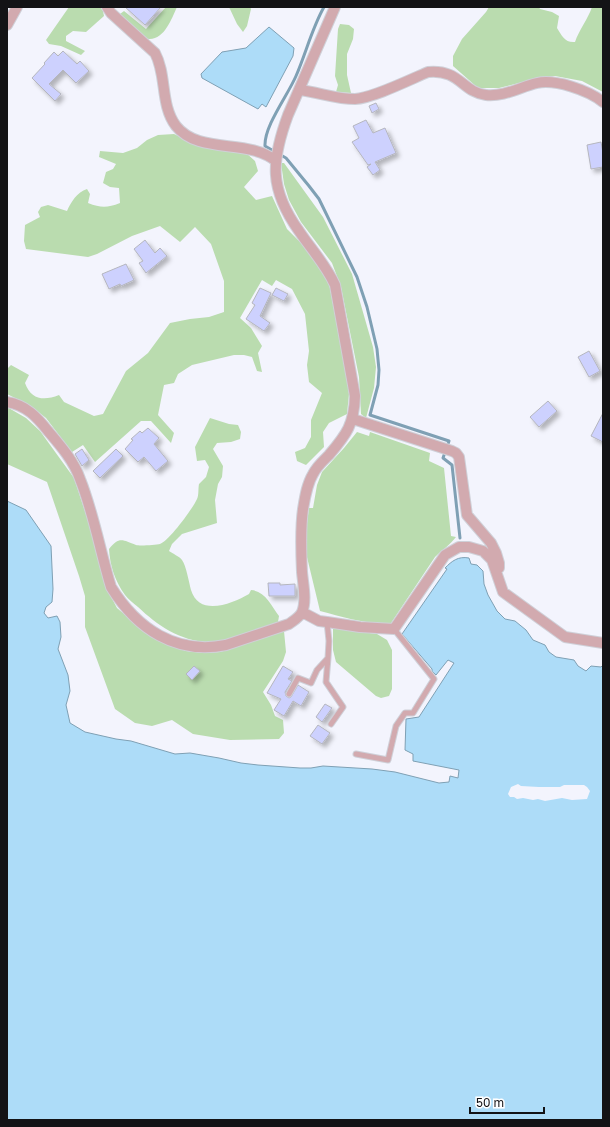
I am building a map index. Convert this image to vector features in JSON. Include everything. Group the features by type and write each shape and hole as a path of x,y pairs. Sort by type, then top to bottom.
{"street":[{"path":"7,25 17,7"},
{"path":"107,7 111,13 155,53 160,62 164,96 170,115 176,126 183,133 197,140 257,151 269,155 276,155"},
{"path":"7,402 20,405 34,415 71,461 80,478 111,587 129,612 146,627 162,638 180,645 194,647 216,647 289,624 302,612 304,591 301,537 306,491 312,474 350,426 353,419 355,396 335,285 329,273 298,230 281,200 276,182 276,155 288,114 335,7"},
{"path":"299,90 356,99 371,96 428,72 437,72 454,76 476,92 484,95 501,95 536,84 552,82 590,94 603,102"},
{"path":"353,419 456,453 459,457 467,515 491,543 499,563 498,575"},
{"path":"302,612 319,621 360,627 394,629 445,555 455,548 469,547 483,551 492,560 503,592 565,637 603,643"}],"lane":[{"path":"327,622 329,641 326,682 343,707 331,724"},
{"path":"356,754 388,760 396,726 405,713 413,713 434,679 394,629"},
{"path":"289,694 298,678 311,683 317,670 328,658"}],"green space":[{"path":"69,7 100,7 103,11 104,16 86,32 73,31 66,36 66,41 85,51 81,55 61,46 49,44 46,40"},
{"path":"166,7 177,7 165,30 156,38 151,39 144,38 120,14 124,11 146,29"},
{"path":"229,7 250,7 251,9 247,26 243,32 237,24"},
{"path":"489,7 539,7 540,9 552,12 559,16 557,28 564,38 575,42 592,7 603,7 603,92 582,81 555,76 535,79 499,88 478,88 453,66 453,56 462,39"},
{"path":"340,24 349,25 354,29 353,39 347,54 347,75 351,93 336,92 338,85 335,76 338,29"},
{"path":"174,134 191,142 245,152 255,161 258,171 244,187 256,200 272,196 287,229 306,248 328,278 346,372 349,394 347,414 329,423 323,432 324,447 306,465 297,461 295,452 305,448 311,437 311,420 322,393 309,382 307,365 309,351 305,314 292,289 276,280 272,286 262,280 240,318 251,328 262,346 258,353 262,372 257,371 252,357 234,355 192,365 178,374 174,383 164,385 158,415 174,433 171,443 151,421 141,421 95,462 83,445 72,452 46,418 31,406 7,394 7,369 11,365 29,375 25,383 34,396 39,398 48,398 59,395 64,402 94,416 103,414 126,371 148,353 170,323 209,317 224,312 224,281 211,244 195,227 180,242 160,226 132,236 88,257 26,249 24,241 25,225 40,217 38,212 41,207 48,205 67,211 77,195 83,190 87,189 90,194 88,203 104,207 120,203 119,188 110,187 103,183 106,172 113,169 116,164 99,157 100,151 123,153 137,148 147,140 158,135"},
{"path":"281,163 284,163 323,217 352,274 373,347 376,367 374,388 366,418 361,414 359,377 341,287 332,263 301,222 289,200 284,184"},
{"path":"7,407 26,418 40,431 74,478 103,566 110,595 117,608 139,627 161,642 186,651 204,653 220,652 284,631 286,652 283,661 263,692 271,705 275,716 283,720 284,733 279,739 230,740 193,734 172,720 152,726 135,723 115,709 85,627 85,596 47,482 7,464"},
{"path":"210,418 229,424 238,425 241,432 240,439 231,442 217,443 213,449 223,466 222,477 218,484 215,500 217,523 182,534 172,544 169,551 182,560 191,590 195,598 201,603 208,606 225,604 242,598 249,594 251,590 264,596 279,616 278,622 263,630 228,640 208,642 188,639 170,631 153,620 129,600 121,590 116,579 109,549 116,542 121,540 138,545 160,544 169,537 180,524 197,499 199,484 206,477 209,467 205,460 197,461 195,447"},
{"path":"357,432 369,436 370,432 430,453 429,461 444,468 451,536 456,537 435,557 391,623 364,622 320,611 306,553 309,508 313,508 317,485 322,472"},
{"path":"333,628 377,634 387,640 392,650 392,689 389,696 381,698 376,696 336,662 333,650"}],"water":[{"path":"269,27 294,48 293,56 266,107 262,104 258,109 202,78 201,74 222,52 246,48"},
{"path":"7,501 26,510 51,546 53,589 52,602 46,607 44,613 48,618 57,616 60,622 61,637 58,649 68,675 70,691 66,705 70,723 85,732 131,741 175,754 190,753 241,763 300,768 323,766 372,769 395,772 439,783 449,782 450,776 458,778 459,770 413,761 413,754 405,750 406,719 419,717 454,663 448,660 436,675 402,634 447,569 445,568 458,558 469,558 471,564 477,565 483,571 484,584 497,611 505,619 515,621 526,630 533,640 545,645 549,652 556,657 574,660 578,666 586,671 591,666 601,667 603,665 603,1120 7,1120"}],"pier":[{"path":"518,784 521,786 539,787 584,785 590,791 587,799 572,800 562,798 545,801 510,797 508,794 511,787"}],"building":[{"path":"125,7 161,7 145,25"},
{"path":"63,51 77,64 80,61 89,71 76,83 63,70 49,84 61,94 55,101 32,78 54,52 58,56"},
{"path":"376,103 379,109 372,113 369,106"},
{"path":"366,120 373,133 385,128 396,153 375,162 380,170 373,175 367,167 371,164 368,165 352,142 359,138 353,126"},
{"path":"601,142 603,167 591,169 587,145"},
{"path":"145,240 155,253 160,248 167,256 146,273 139,263 143,261 134,249"},
{"path":"126,264 134,280 121,286 120,284 109,289 102,274"},
{"path":"260,288 271,293 260,316 270,323 264,331 246,319 255,305 252,303"},
{"path":"276,288 288,294 284,301 272,295"},
{"path":"589,351 600,371 589,377 578,357"},
{"path":"548,401 557,411 539,427 530,417"},
{"path":"603,413 603,442 591,436"},
{"path":"148,428 159,438 154,444 168,461 156,471 144,457 138,462 125,449 133,440 131,439 140,431 142,433"},
{"path":"82,449 89,460 82,466 75,454"},
{"path":"116,449 123,456 100,478 93,471"},
{"path":"268,583 280,583 280,585 295,584 295,596 269,596"},
{"path":"194,666 200,671 192,680 186,674"},
{"path":"283,666 293,672 288,679 292,681 285,692 286,696 289,698 291,697 298,685 309,692 301,706 293,701 284,716 274,710 281,699 267,693"},
{"path":"325,704 332,708 322,722 316,717"},
{"path":"318,725 330,733 322,744 310,736"}],"waterway":[{"path":"324,7 316,23 296,76 268,129 265,146 286,158 319,199 357,277 367,307 377,349 379,370 378,385 370,415 449,441 443,458 452,465 460,538"}]}
